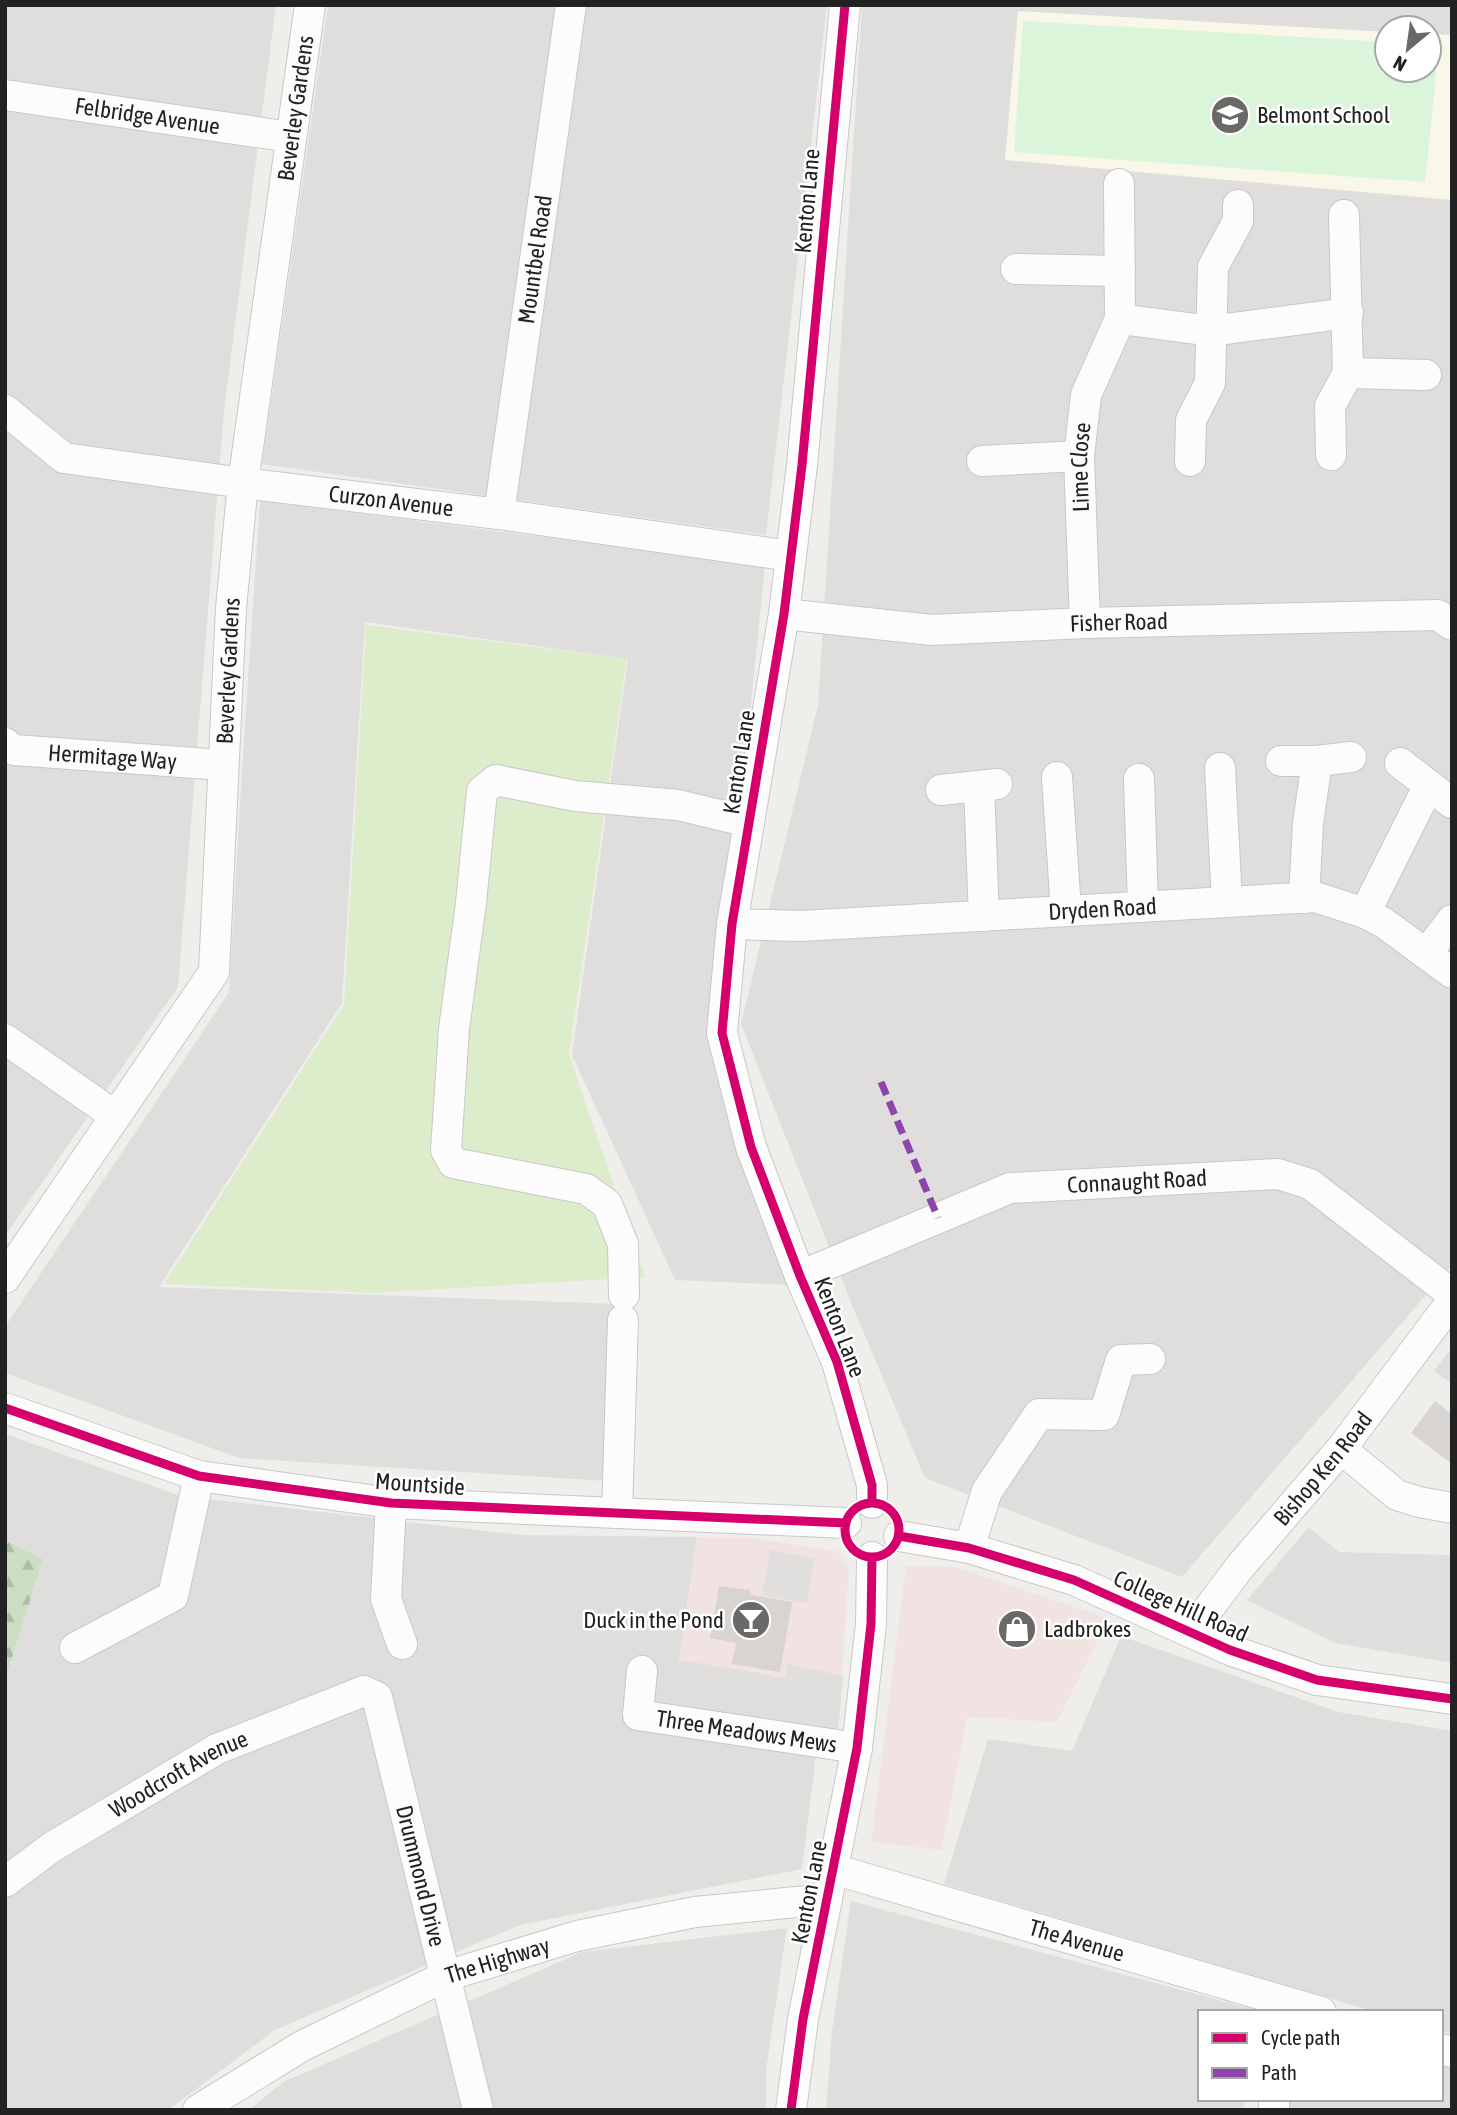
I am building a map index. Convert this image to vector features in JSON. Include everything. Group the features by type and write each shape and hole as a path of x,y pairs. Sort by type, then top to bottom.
{"street":[{"name":"Beverley Gardens","path":"5,1278 214,972 231,608 243,483 310,5"},
{"name":"Mountbel Road","path":"499,513 571,5"},
{"name":"Kenton Lane","path":"845,5 791,556 784,614 732,924 722,1033 751,1147 800,1276 837,1362 872,1485 872,1503"},
{"name":"Felbridge Avenue","path":"5,95 290,137"},
{"name":"Lime Close","path":"1085,624 1079,456 1086,395 1120,319 1119,184"},
{"path":"1190,460 1191,420 1210,383 1213,267 1238,221 1238,205"},
{"path":"1331,455 1331,405 1348,373 1344,215"},
{"path":"1016,268 1120,271"},
{"path":"1120,319 1211,331 1348,313"},
{"path":"1348,373 1426,375"},
{"name":"Curzon Avenue","path":"5,410 64,458 243,483 499,513 791,556"},
{"path":"982,461 1079,456"},
{"name":"Fisher Road","path":"784,614 932,630 1438,615 1452,625"},
{"name":"Hermitage Way","path":"5,743 14,750 223,765"},
{"path":"1281,761 1351,757"},
{"path":"1304,898 1308,824 1317,761"},
{"path":"1365,913 1440,795 1400,763"},
{"path":"1219,767 1227,902"},
{"path":"1058,777 1066,911"},
{"path":"1139,778 1143,907"},
{"path":"617,1513 623,1244 607,1204 586,1189 453,1163 446,1150 454,1030 471,904 482,791 496,780 575,796 678,805 749,822"},
{"path":"941,790 988,786 984,916"},
{"name":"Dryden Road","path":"732,924 801,926 1315,897 1365,913 1384,923 1452,973"},
{"path":"1426,954 1452,920"},
{"path":"5,1039 114,1115"},
{"name":"Connaught Road","path":"800,1276 1010,1188 1278,1174 1310,1184 1452,1294"},
{"name":"Bishop Ken Road","path":"1191,1632 1239,1568 1341,1450 1452,1301"},
{"path":"968,1548 987,1491 1039,1414 1116,1417 1121,1360 1150,1359"},
{"name":"Mountside","path":"5,1408 199,1476 391,1503 846,1523"},
{"path":"1341,1450 1396,1495 1452,1508"},
{"path":"75,1648 173,1595 199,1476"},
{"path":"391,1503 386,1599 402,1644"},
{"path":"872,1503 893,1513 897,1520 898,1535 892,1549 886,1553 864,1556 851,1546 845,1531 846,1523 856,1508 872,1503"},
{"name":"College Hill Road","path":"898,1535 968,1548 1074,1580 1230,1650 1317,1681 1452,1699"},
{"name":"Kenton Lane","path":"790,2110 803,2019 857,1748 871,1624 872,1557"},
{"name":"Three Meadows Mews","path":"642,1671 638,1715 857,1748"},
{"name":"Woodcroft Avenue","path":"5,1882 52,1847 217,1749 364,1691"},
{"name":"Drummond Drive","path":"364,1691 377,1697 478,2110"},
{"name":"The Avenue","path":"833,1869 1272,2004 1309,2010"},
{"name":"The Highway","path":"198,2110 302,2046 446,1976 577,1936 695,1912 827,1899"}],"shaded area":[{"path":"5,5 276,5 224,411 178,987 5,1236"},
{"path":"328,5 827,5 766,535 262,464"},
{"path":"862,5 1452,5 1452,1265 1182,1577 925,1478 852,1305 741,1024 818,705"},
{"name":"Belmont School","path":"1018,11 1373,31 1373,84 1443,84 1443,35 1452,35 1452,200 1005,160"},
{"path":"260,501 765,565 717,1041 790,1285 675,1280 572,1055 628,659 365,622 342,1003 159,1287 618,1304 606,1481 239,1458 5,1373 5,1327 229,992"},
{"path":"1452,1347 1452,1384 1434,1371"},
{"path":"5,1434 181,1496 522,1535 697,1537 679,1659 772,1675 764,1722 816,1755 802,1869 520,1925 275,2030 168,2110 5,2110 5,1680 43,1559 5,1540"},
{"path":"1309,1527 1339,1552 1452,1555 1452,1663 1335,1643 1247,1600"},
{"path":"697,1537 744,1537 837,1551 849,1570 838,1734 764,1723 771,1675 679,1660"},
{"path":"770,1550 815,1558 807,1603 762,1595"},
{"path":"906,1566 955,1567 1109,1619 1057,1722 967,1717 942,1850 871,1842"},
{"path":"1121,1636 1338,1712 1452,1731 1452,2034 1443,2032 1443,2010 1369,2010 944,1884 988,1739 1072,1751"},
{"path":"788,1664 843,1676 838,1734 764,1723 771,1676 785,1678"},
{"path":"851,1901 1252,2009 1198,2010 1198,2101 1245,2101 1244,2110 826,2110 832,2031"},
{"path":"787,1928 766,2071 766,2110 249,2110 283,2082 582,1952"},
{"path":"1443,2058 1452,2060 1452,2110 1287,2110 1288,2101 1443,2101"}],"green space":[{"name":"Belmont School","path":"1023,21 1373,41 1373,84 1435,84 1425,182 1014,152"},
{"path":"366,625 627,659 569,1054 645,1277 374,1293 164,1284 344,1005"},
{"path":"5,1540 43,1559 5,1680"}],"building":[{"path":"1435,1401 1452,1414 1452,1464 1411,1433"},
{"name":"Duck in the Pond","path":"719,1586 749,1590 752,1595 792,1602 780,1672 732,1664 736,1643 710,1638"}],"marked path":[{"path":"881,1082 938,1218"}],"cycle path":[{"path":"845,5 802,465 784,614 732,924 722,1033 751,1147 800,1276 837,1362 872,1485 872,1503"},
{"path":"5,1408 199,1476 391,1503 846,1523"},
{"path":"872,1503 891,1511 899,1530 891,1549 872,1557 853,1549 845,1530 853,1511 872,1503"},
{"path":"899,1536 969,1548 1074,1580 1230,1650 1317,1680 1452,1699"},
{"path":"791,2110 803,2019 857,1748 871,1624 872,1557"}],"place":[{"name":"Belmont School","path":"1230,115"},
{"name":"Duck in the Pond","path":"751,1620"},
{"name":"Ladbrokes","path":"1017,1629"}]}
